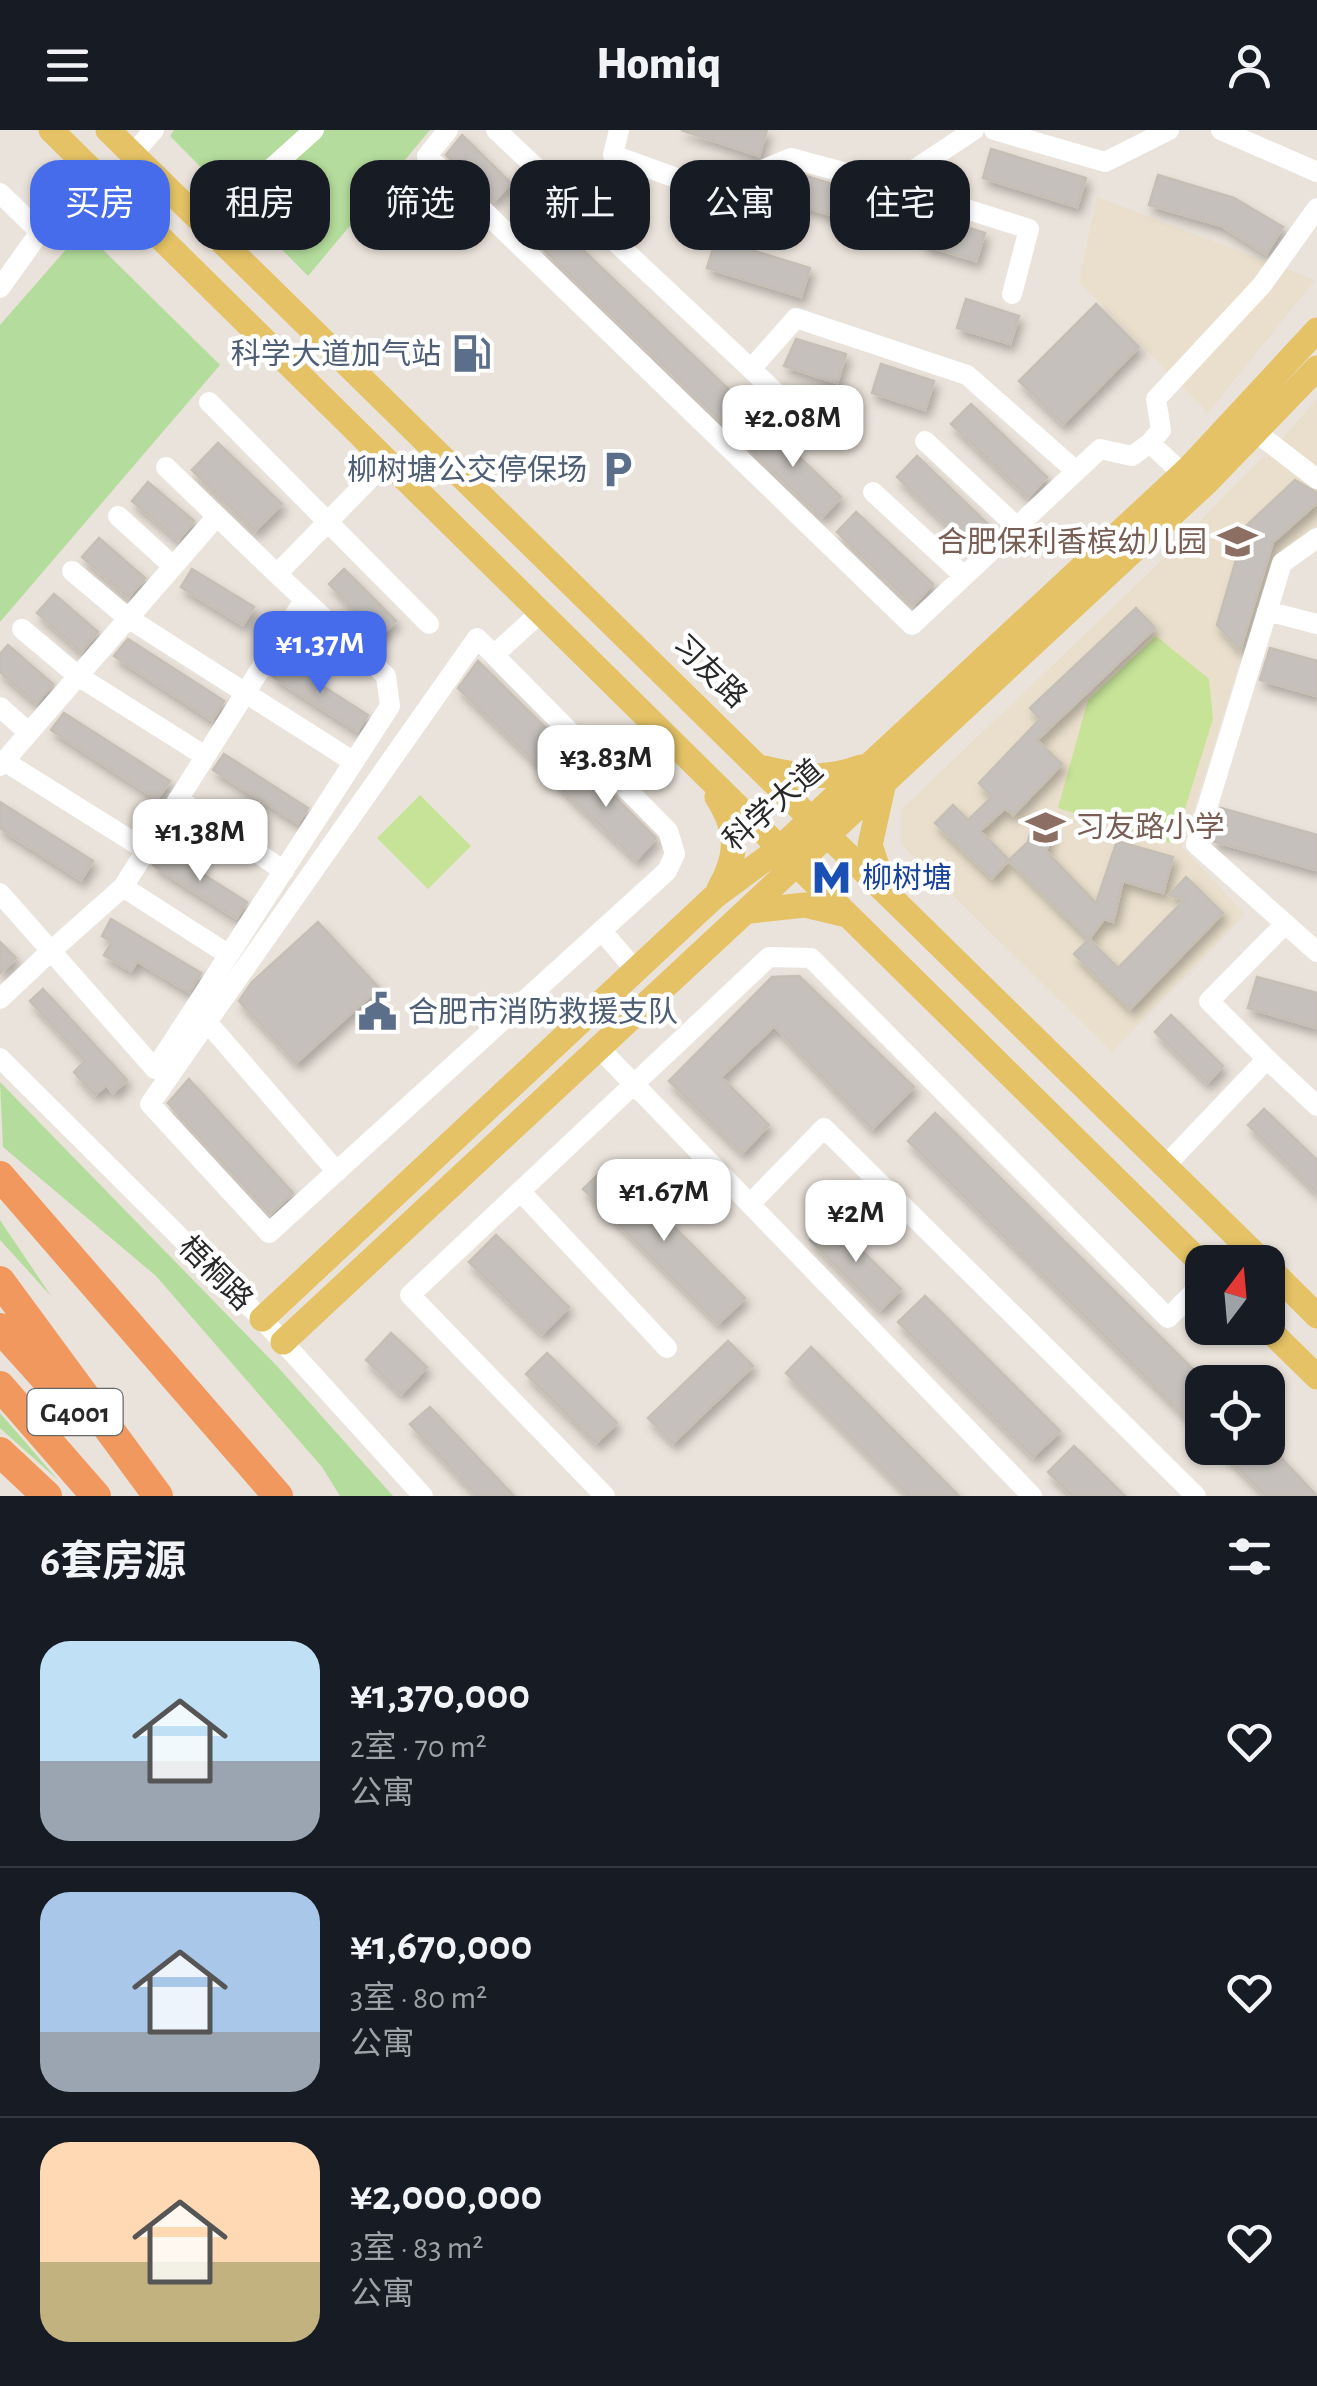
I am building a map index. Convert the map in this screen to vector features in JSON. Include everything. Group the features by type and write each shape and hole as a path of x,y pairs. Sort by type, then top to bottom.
{"highway":[{"path":"0,1176 278,1496"},
{"path":"0,1281 154,1496"},
{"name":"G4001","path":"0,1328 154,1496"},
{"name":"G4001","path":"0,1386 96,1496"},
{"path":"0,1452 47,1496"}],"main road":[{"path":"51,130 82,160"},
{"name":"习友路","path":"108,130 190,210"},
{"path":"170,247 1185,1247"},
{"name":"习友路","path":"231,250 762,767 1245,1245"},
{"name":"科学大道","path":"283,1342 750,912 789,857 1183,474 1317,330"},
{"name":"科学大道","path":"876,773 1193,496 1317,368"},
{"path":"762,767 802,778 876,773 870,846 884,887"},
{"path":"702,771 731,820 736,850 714,897"},
{"name":"科学大道","path":"262,1319 714,897 789,857"},
{"path":"750,912 805,905 847,914"},
{"name":"习友路","path":"1285,1285 1317,1316"},
{"path":"1284,1345 1317,1377"}],"street":[{"path":"133,154 154,130"},
{"path":"280,160 314,130"},
{"path":"448,130 427,156 912,624 1100,449 1132,456 1150,443 1161,430 1156,399 1262,285 1317,208"},
{"path":"496,130 774,391 726,444"},
{"path":"619,130 612,155 712,191 791,158 830,168"},
{"path":"928,160 974,130"},
{"path":"994,130 1104,162 1169,130"},
{"path":"1221,130 1317,172"},
{"path":"0,194 30,222"},
{"path":"970,210 1030,229 1012,294"},
{"path":"0,288 30,246"},
{"path":"752,369 796,318 967,375 1076,472"},
{"path":"209,402 429,624"},
{"path":"1256,432 1317,478"},
{"path":"925,441 1017,527"},
{"path":"1150,443 1183,474"},
{"path":"277,574 386,460"},
{"path":"0,894 156,1070 390,706 386,676 166,466"},
{"path":"873,492 964,576"},
{"path":"118,516 174,566"},
{"path":"146,850 2,763 217,516"},
{"path":"1316,948 1196,844 1282,563 1317,538"},
{"path":"72,572 128,618 354,762"},
{"path":"0,1000 122,887 304,600"},
{"path":"494,656 540,612"},
{"path":"1267,612 1317,624"},
{"path":"22,629 78,676 205,756"},
{"path":"477,638 494,656 668,831 675,854 668,871 269,1234 150,1104 477,638"},
{"path":"0,707 29,732"},
{"path":"178,799 284,870"},
{"path":"122,887 229,955"},
{"path":"1286,924 1209,1001 1317,1106"},
{"path":"602,931 636,971"},
{"path":"605,1496 410,1295 769,957 810,958 1168,1318 1185,1301"},
{"path":"207,1022 337,1172"},
{"path":"600,1049 1032,1496"},
{"name":"梧桐路","path":"0,1058 262,1319 423,1496"},
{"path":"1165,1166 1267,1059"},
{"path":"750,1204 824,1128 1196,1496"},
{"path":"520,1192 667,1348"}],"shaded area":[{"path":"1097,197 1315,280 1208,413 1079,282"},
{"path":"1317,399 1317,467 1281,440"},
{"name":"习友路小学","path":"1271,449 1317,486 1317,526 1272,559 1182,847 1245,914 1112,1052 901,844 901,810 1151,571"}],"green space":[{"path":"174,130 430,130 405,160 350,160 350,226 330,250 330,160 194,160 170,136"},
{"path":"66,250 103,250 220,365 0,622 0,325"},
{"path":"282,250 330,250 308,276"},
{"path":"1156,636 1209,679 1213,719 1174,844 1058,808 1088,700"},
{"path":"420,795 471,846 428,889 377,838"},
{"path":"0,1082 276,1365 393,1496 340,1496 322,1467 156,1276 3,1147"},
{"path":"0,1220 51,1296 0,1240"},
{"path":"0,1413 58,1480 0,1428"}],"building":[{"path":"681,130 767,130 759,156"},
{"path":"462,135 488,160 451,160 446,155"},
{"path":"991,149 1086,178 1077,207 983,178"},
{"path":"490,162 510,182 494,201 490,197"},
{"path":"1158,175 1234,198 1283,227 1266,254 1222,226 1149,205"},
{"path":"810,177 830,183 830,215 810,209"},
{"path":"970,228 985,233 976,261 940,250 970,250"},
{"path":"544,250 583,250 744,404 724,424"},
{"path":"713,250 752,250 810,268 801,297 707,268"},
{"path":"966,299 1019,316 1010,344 957,328"},
{"path":"1096,304 1139,347 1063,424 1019,381"},
{"path":"796,339 846,354 837,383 784,366"},
{"path":"881,364 934,381 925,410 872,393"},
{"path":"971,404 1047,477 1028,497 951,424"},
{"path":"765,424 841,497 822,517 745,445"},
{"path":"218,443 282,504 255,531 192,470"},
{"path":"917,456 993,529 973,549 897,477"},
{"path":"1295,480 1317,493 1317,503 1273,542 1240,650 1217,625 1246,526"},
{"path":"148,482 194,521 178,540 132,501"},
{"path":"856,512 933,584 913,605 837,532"},
{"path":"99,538 145,578 128,597 82,557"},
{"path":"192,569 254,607 243,625 181,587"},
{"path":"344,569 396,621 380,636 329,584"},
{"path":"54,594 98,632 81,652 37,613"},
{"path":"1136,608 1155,628 1037,740 1062,764 1013,815 1005,808 980,831 1009,860 992,878 935,823 953,805 968,820 992,797 979,783 1040,719 1030,708"},
{"path":"128,639 224,701 212,720 114,656"},
{"path":"8,645 53,684 36,703 0,672 0,654"},
{"path":"1270,648 1317,661 1317,696 1260,680"},
{"path":"282,660 368,715 357,731 272,676"},
{"path":"478,661 562,744 540,767 458,688"},
{"path":"64,713 170,781 157,799 51,730"},
{"path":"224,754 308,808 298,823 213,770"},
{"path":"578,760 656,838 636,860 555,783"},
{"path":"0,802 93,861 81,880 0,828"},
{"path":"1221,808 1317,835 1317,870 1213,841"},
{"path":"1032,826 1052,832 1046,851 1096,903 1117,841 1173,857 1163,893 1123,881 1113,922 1104,919 1089,939 1009,860 1028,842"},
{"path":"163,849 247,902 236,918 153,865"},
{"path":"1186,877 1223,913 1130,1009 1074,954 1089,939 1118,968 1185,899 1169,895"},
{"path":"111,919 201,973 189,992 137,961 131,971 104,955 112,942 102,936"},
{"path":"318,922 379,988 296,1063 239,1001 252,982"},
{"path":"0,942 16,958 0,973"},
{"path":"799,976 914,1087 872,1129 774,1026 721,1077 769,1125 742,1153 669,1081 772,977"},
{"path":"1257,977 1317,993 1317,1028 1248,1008"},
{"path":"43,989 127,1080 113,1093 106,1085 95,1095 74,1072 85,1061 30,1001"},
{"path":"1171,1015 1223,1066 1207,1083 1155,1032"},
{"path":"189,1079 293,1193 270,1214 168,1103"},
{"path":"1264,1109 1317,1160 1317,1193 1248,1125"},
{"path":"935,1113 1189,1365 1185,1365 1185,1416 908,1141"},
{"path":"610,1163 745,1298 718,1324 583,1189"},
{"path":"831,1220 901,1289 880,1310 810,1240"},
{"path":"496,1235 569,1307 542,1334 469,1262"},
{"path":"925,1296 1060,1431 1033,1457 898,1322"},
{"path":"391,1333 427,1367 401,1394 366,1360"},
{"path":"728,1341 753,1366 673,1443 648,1418"},
{"path":"811,1347 959,1496 909,1496 786,1373"},
{"path":"547,1353 617,1423 596,1443 526,1374"},
{"path":"430,1407 514,1496 477,1496 410,1424"},
{"path":"1074,1446 1125,1496 1072,1496 1048,1472"},
{"path":"1285,1462 1317,1496 1266,1496 1235,1465 1285,1465"}],"place":[{"name":"科学大道加气站","path":"471,354"},
{"name":"柳树塘公交停保场","path":"617,470"},
{"name":"合肥保利香槟幼儿园","path":"1237,542"},
{"name":"习友路小学","path":"1045,827"},
{"name":"柳树塘","path":"832,878"},
{"name":"合肥市消防救援支队","path":"378,1012"}]}
